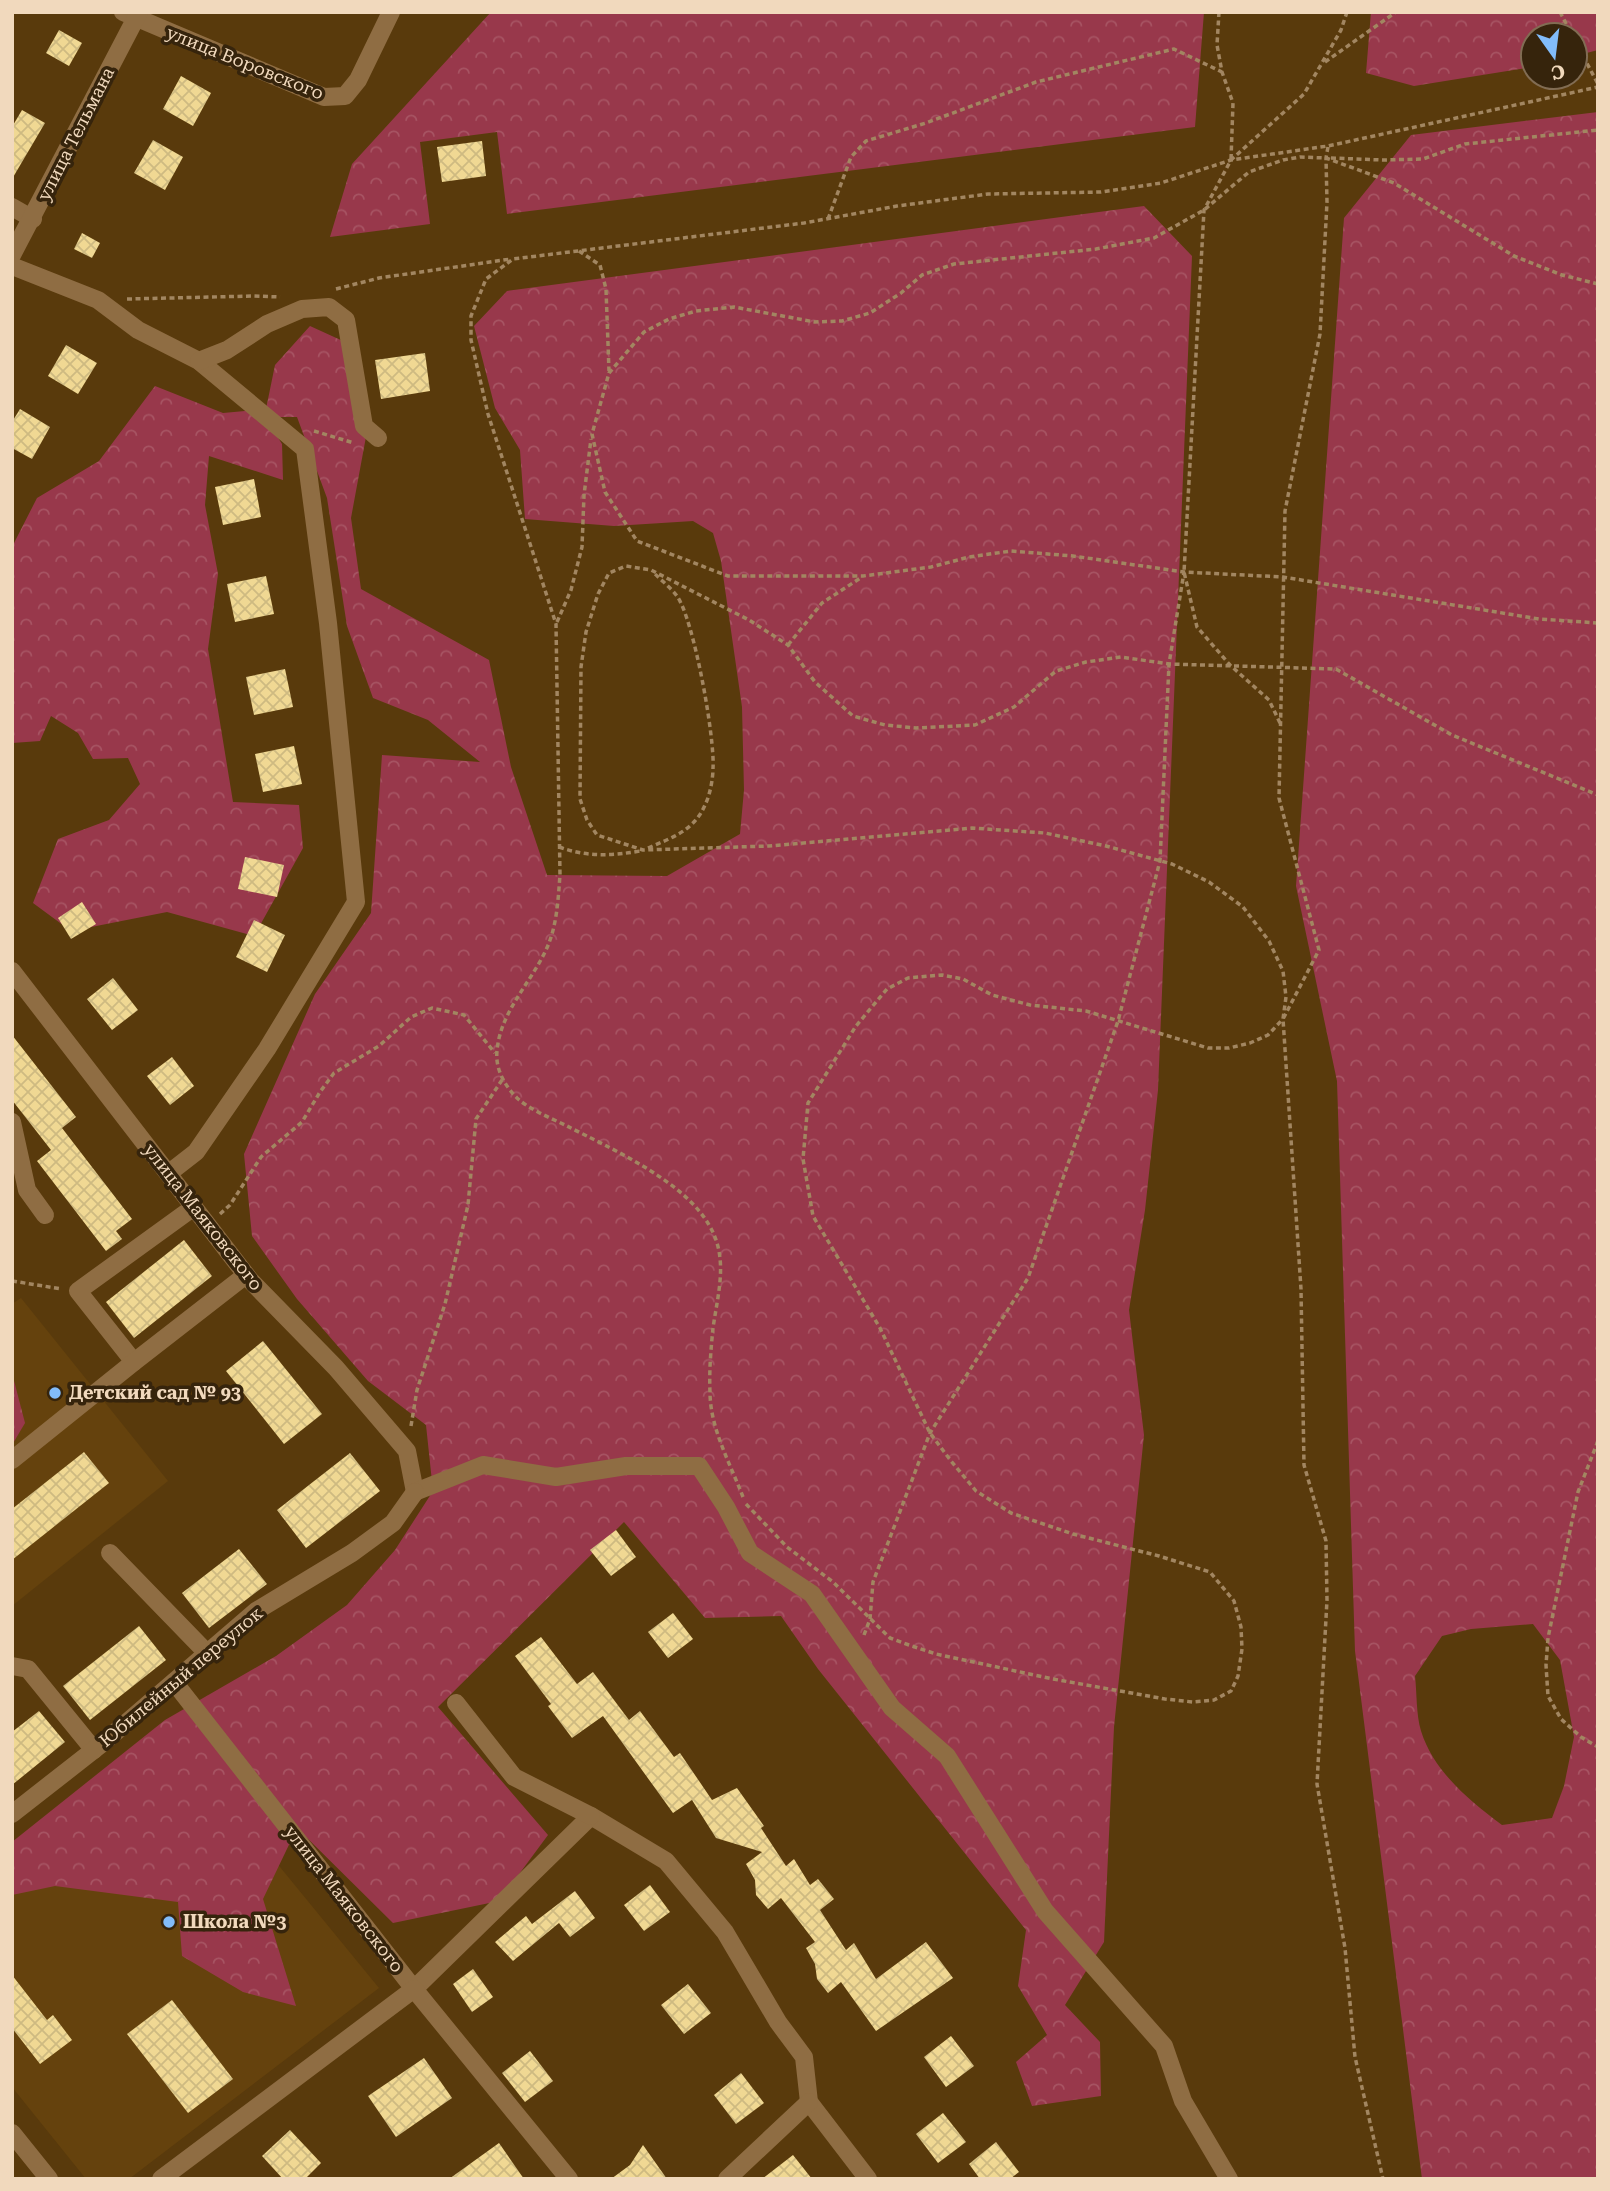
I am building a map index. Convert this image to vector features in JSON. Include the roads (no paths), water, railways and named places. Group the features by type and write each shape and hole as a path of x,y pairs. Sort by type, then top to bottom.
{"street":[{"name":"улица Воровского","path":"132,15 324,97 345,96 358,80 391,12"},
{"name":"улица Тельмана","path":"12,255 33,219 132,15"},
{"path":"12,207 33,219"},
{"path":"12,266 98,300 138,330 199,361 304,449 328,623 356,902 267,1049 196,1152 169,1173"},
{"path":"199,361 227,350 267,324 302,309 329,307 346,320 365,426 372,442"},
{"name":"улица Маяковского","path":"12,971 19,992 169,1173 246,1275 337,1368 407,1451 415,1492"},
{"path":"12,1122 27,1190 45,1214"},
{"path":"134,1362 78,1291 194,1207"},
{"path":"12,1460 246,1275"},
{"path":"415,1492 483,1465 556,1477 626,1466 699,1466 726,1507 750,1553 812,1594 891,1708 947,1756 1045,1911 1164,2046 1183,2101 1229,2179"},
{"name":"Юбилейный переулок","path":"12,1814 94,1749 256,1611 352,1553 393,1523 415,1492"},
{"path":"110,1553 207,1653"},
{"path":"12,1666 28,1669 94,1749"},
{"name":"улица Маяковского","path":"174,1682 414,1989 591,1816"},
{"path":"456,1703 514,1777 591,1816 666,1861 724,1932 778,2022 804,2057 809,2102 868,2179"},
{"path":"161,2179 414,1989 569,2179"},
{"path":"727,2179 809,2102"},
{"path":"12,2133 49,2179"}],"place":[{"name":"Детский сад № 93","path":"55,1393"},
{"name":"Школа №3","path":"169,1922"}]}
